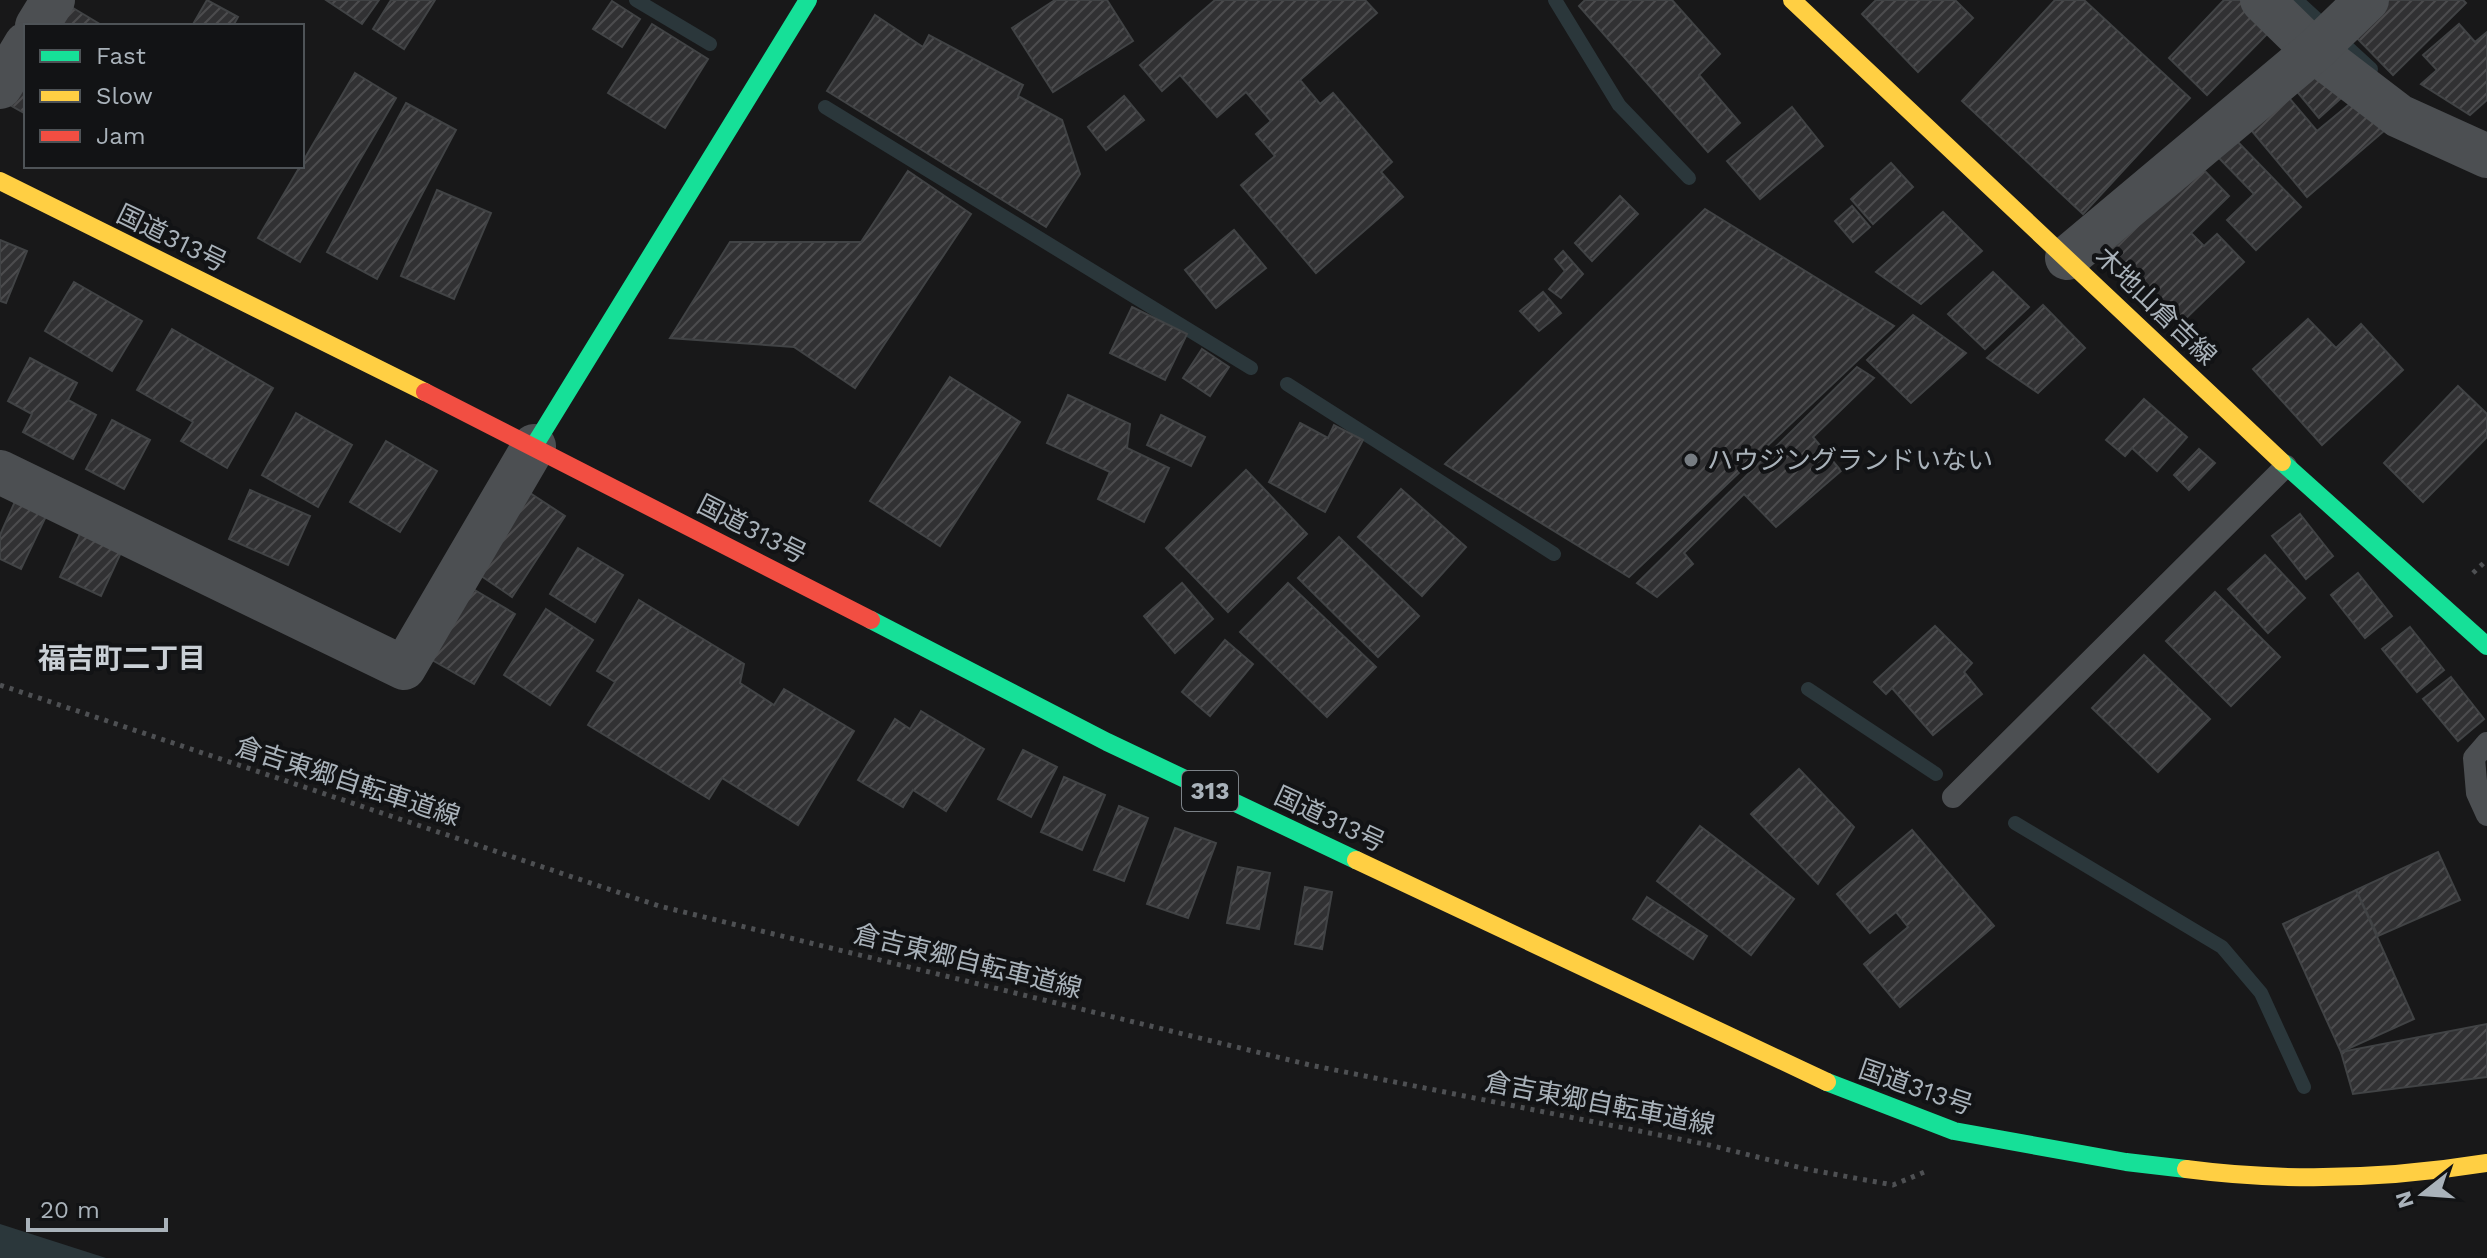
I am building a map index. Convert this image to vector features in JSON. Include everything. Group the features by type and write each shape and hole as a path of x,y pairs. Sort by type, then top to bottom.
{"main road":[{"path":"534,446 808,0"},
{"name":"木地山倉吉線","path":"1792,0 2286,466 2487,646"},
{"name":"国道313号","path":"0,181 534,446 1107,742 1826,1082 1954,1131 2126,1162 2230,1175 2337,1177 2450,1169 2487,1163"}],"street":[{"path":"38,24 53,0"},
{"path":"2262,0 2314,51 2399,116 2487,156"},
{"path":"2067,258 2314,51 2367,0"},
{"path":"0,87 24,47"},
{"path":"0,472 404,668 534,446"}],"lane":[{"path":"1953,797 2286,466"},
{"path":"2487,743 2474,758 2477,793 2487,815"}],"path":[{"name":"倉吉東郷自転車道線","path":"0,685 659,906 1310,1065 1709,1145 1806,1169 1893,1185 1932,1169"}],"shaded area":[{"path":"0,1224 106,1258 0,1258"}],"building":[{"path":"207,0 238,17 234,24 193,24"},
{"path":"326,0 379,0 362,24"},
{"path":"391,0 435,0 404,49 373,29"},
{"path":"1055,0 1107,0 1133,41 1053,92 1012,28"},
{"path":"1215,0 1365,0 1377,13 1300,80 1320,104 1333,93 1392,162 1381,172 1403,197 1316,273 1241,185 1275,156 1256,134 1271,121 1246,92 1217,117 1180,75 1162,91 1140,65"},
{"path":"1585,0 1672,0 1720,54 1699,75 1740,123 1708,152 1579,6"},
{"path":"1876,0 1955,0 1973,18 1918,72 1862,14"},
{"path":"2055,0 2084,0 2190,98 2083,214 1962,101"},
{"path":"2224,0 2242,0 2272,29 2207,95 2169,58"},
{"path":"2381,0 2463,0 2466,3 2393,75 2350,31"},
{"path":"612,1 640,19 622,47 593,29"},
{"path":"68,5 100,24 57,24"},
{"path":"875,15 923,47 929,35 1023,85 1018,96 1062,120 1080,174 1046,227 827,91"},
{"path":"652,24 708,59 665,128 608,93"},
{"path":"2459,24 2475,42 2487,32 2487,100 2470,115 2421,84 2437,70 2423,55"},
{"path":"2320,57 2348,92 2319,118 2290,83"},
{"path":"355,73 396,98 300,262 258,238 299,168 304,168 304,160"},
{"path":"24,80 24,113 10,105"},
{"path":"2285,93 2317,131 2357,98 2384,131 2307,197 2247,125"},
{"path":"1124,96 1144,120 1106,150 1088,127"},
{"path":"406,103 456,130 377,279 327,252"},
{"path":"1792,107 1823,146 1760,199 1727,161"},
{"path":"2234,138 2301,207 2256,250 2227,220 2254,194 2217,156"},
{"path":"1891,163 1913,187 1873,224 1851,199"},
{"path":"2199,165 2229,196 2191,233 2204,246 2217,234 2244,262 2181,323 2111,251"},
{"path":"908,171 971,214 855,388 794,347 670,338 730,242 861,242"},
{"path":"437,190 491,213 454,299 401,276"},
{"path":"1620,196 1638,214 1592,261 1575,243"},
{"path":"1852,206 1870,227 1853,242 1835,221"},
{"path":"1705,209 1894,326 1629,577 1445,464"},
{"path":"1943,212 1982,251 1921,304 1876,272"},
{"path":"1234,230 1266,268 1216,308 1185,270"},
{"path":"0,240 27,251 6,303 0,301"},
{"path":"1563,251 1583,274 1561,298 1549,289 1565,271 1555,259"},
{"path":"1993,272 2029,307 1985,349 1948,314"},
{"path":"74,282 142,321 112,371 45,331"},
{"path":"1543,292 1561,313 1539,331 1520,311"},
{"path":"2043,305 2085,348 2038,393 1987,358"},
{"path":"1132,307 1187,334 1165,380 1110,353"},
{"path":"1913,315 1966,353 1911,403 1867,360"},
{"path":"2308,319 2336,348 2361,324 2403,370 2322,445 2253,369"},
{"path":"172,329 273,388 227,468 181,441 193,422 137,390"},
{"path":"1202,349 1229,367 1210,396 1183,378"},
{"path":"30,358 77,383 68,400 96,415 73,459 23,432 32,414 8,401"},
{"path":"1857,367 1874,378 1813,437 1841,471 1776,527 1744,494 1684,553 1693,564 1657,597 1637,583"},
{"path":"950,377 1020,422 940,546 870,501"},
{"path":"2458,386 2487,414 2487,437 2423,502 2384,463"},
{"path":"1068,395 1130,424 1127,448 1169,468 1144,522 1098,499 1110,472 1047,443"},
{"path":"2144,399 2187,437 2157,471 2132,448 2125,456 2106,440"},
{"path":"296,413 352,445 318,507 262,475"},
{"path":"1161,415 1205,437 1191,466 1147,445"},
{"path":"112,420 150,440 124,489 86,469"},
{"path":"1300,423 1328,438 1334,425 1363,440 1325,512 1269,482"},
{"path":"386,441 437,471 400,532 350,502"},
{"path":"2199,449 2215,463 2189,490 2174,475"},
{"path":"1246,470 1307,534 1228,612 1166,548"},
{"path":"1401,489 1466,547 1422,596 1358,537"},
{"path":"250,490 310,516 288,565 229,539"},
{"path":"527,491 565,516 512,597 474,571"},
{"path":"17,497 48,512 21,569 0,559 0,535"},
{"path":"2300,514 2333,556 2306,579 2272,536"},
{"path":"83,527 124,546 101,596 60,577"},
{"path":"1339,537 1419,616 1378,657 1298,578"},
{"path":"578,548 623,575 595,622 550,594"},
{"path":"2265,555 2305,598 2268,633 2228,589"},
{"path":"2358,573 2392,616 2365,638 2331,595"},
{"path":"1182,583 1213,619 1175,653 1144,616"},
{"path":"1288,583 1376,667 1327,717 1240,632"},
{"path":"473,589 515,614 474,684 432,660"},
{"path":"2215,592 2280,657 2231,706 2166,641"},
{"path":"639,600 744,664 740,683 774,705 784,689 854,731 798,825 722,778 709,799 588,725 615,682 597,671"},
{"path":"546,609 593,640 550,705 504,675"},
{"path":"1935,626 1972,663 1964,672 1982,694 1933,735 1892,688 1886,694 1874,682"},
{"path":"2410,627 2444,670 2417,692 2382,649"},
{"path":"1225,640 1253,664 1210,716 1182,692"},
{"path":"2144,655 2210,719 2158,772 2092,708"},
{"path":"2451,677 2484,719 2458,741 2423,699"},
{"path":"921,711 984,749 946,811 913,790 903,807 858,780 895,719 910,729"},
{"path":"1023,750 1057,767 1031,817 998,799"},
{"path":"1799,769 1854,827 1818,884 1751,814"},
{"path":"1064,777 1105,795 1082,850 1041,832"},
{"path":"1119,806 1148,818 1124,881 1094,870"},
{"path":"1700,826 1794,899 1751,955 1657,881"},
{"path":"1175,828 1216,843 1188,918 1147,904"},
{"path":"1912,830 1994,926 1900,1007 1864,964 1908,927 1896,912 1870,933 1837,894"},
{"path":"2438,852 2460,900 2378,936 2356,890"},
{"path":"1238,867 1270,873 1259,929 1227,923"},
{"path":"1305,887 1332,892 1322,949 1295,944"},
{"path":"2356,890 2414,1019 2341,1052 2283,924"},
{"path":"1647,897 1707,936 1693,959 1633,919"},
{"path":"2487,1024 2487,1077 2353,1094 2341,1052"}],"waterway":[{"path":"636,0 710,44"},
{"path":"1555,0 1619,105 1689,178"},
{"path":"2296,0 2371,69"},
{"path":"825,107 1251,368"},
{"path":"1287,384 1554,554"},
{"path":"1808,689 1936,774"},
{"path":"2015,823 2222,947 2261,993 2304,1087"}],"traffic: fast":[{"path":"534,446 808,0"},
{"path":"2282,462 2487,646"},
{"path":"871,620 1107,742 1356,860"},
{"path":"1827,1082 1954,1131 2126,1162 2186,1169"}],"traffic: slow":[{"path":"1792,0 2282,462"},
{"path":"0,181 425,392"},
{"path":"1356,860 1827,1082"},
{"path":"2186,1169 2261,1176 2336,1177 2412,1173 2487,1163"}],"traffic: jam":[{"path":"425,392 871,620"}],"place":[{"name":"ハウジングランドいない","path":"1691,460"}],"district":[{"name":"福吉町二丁目","path":"122,658"}]}
